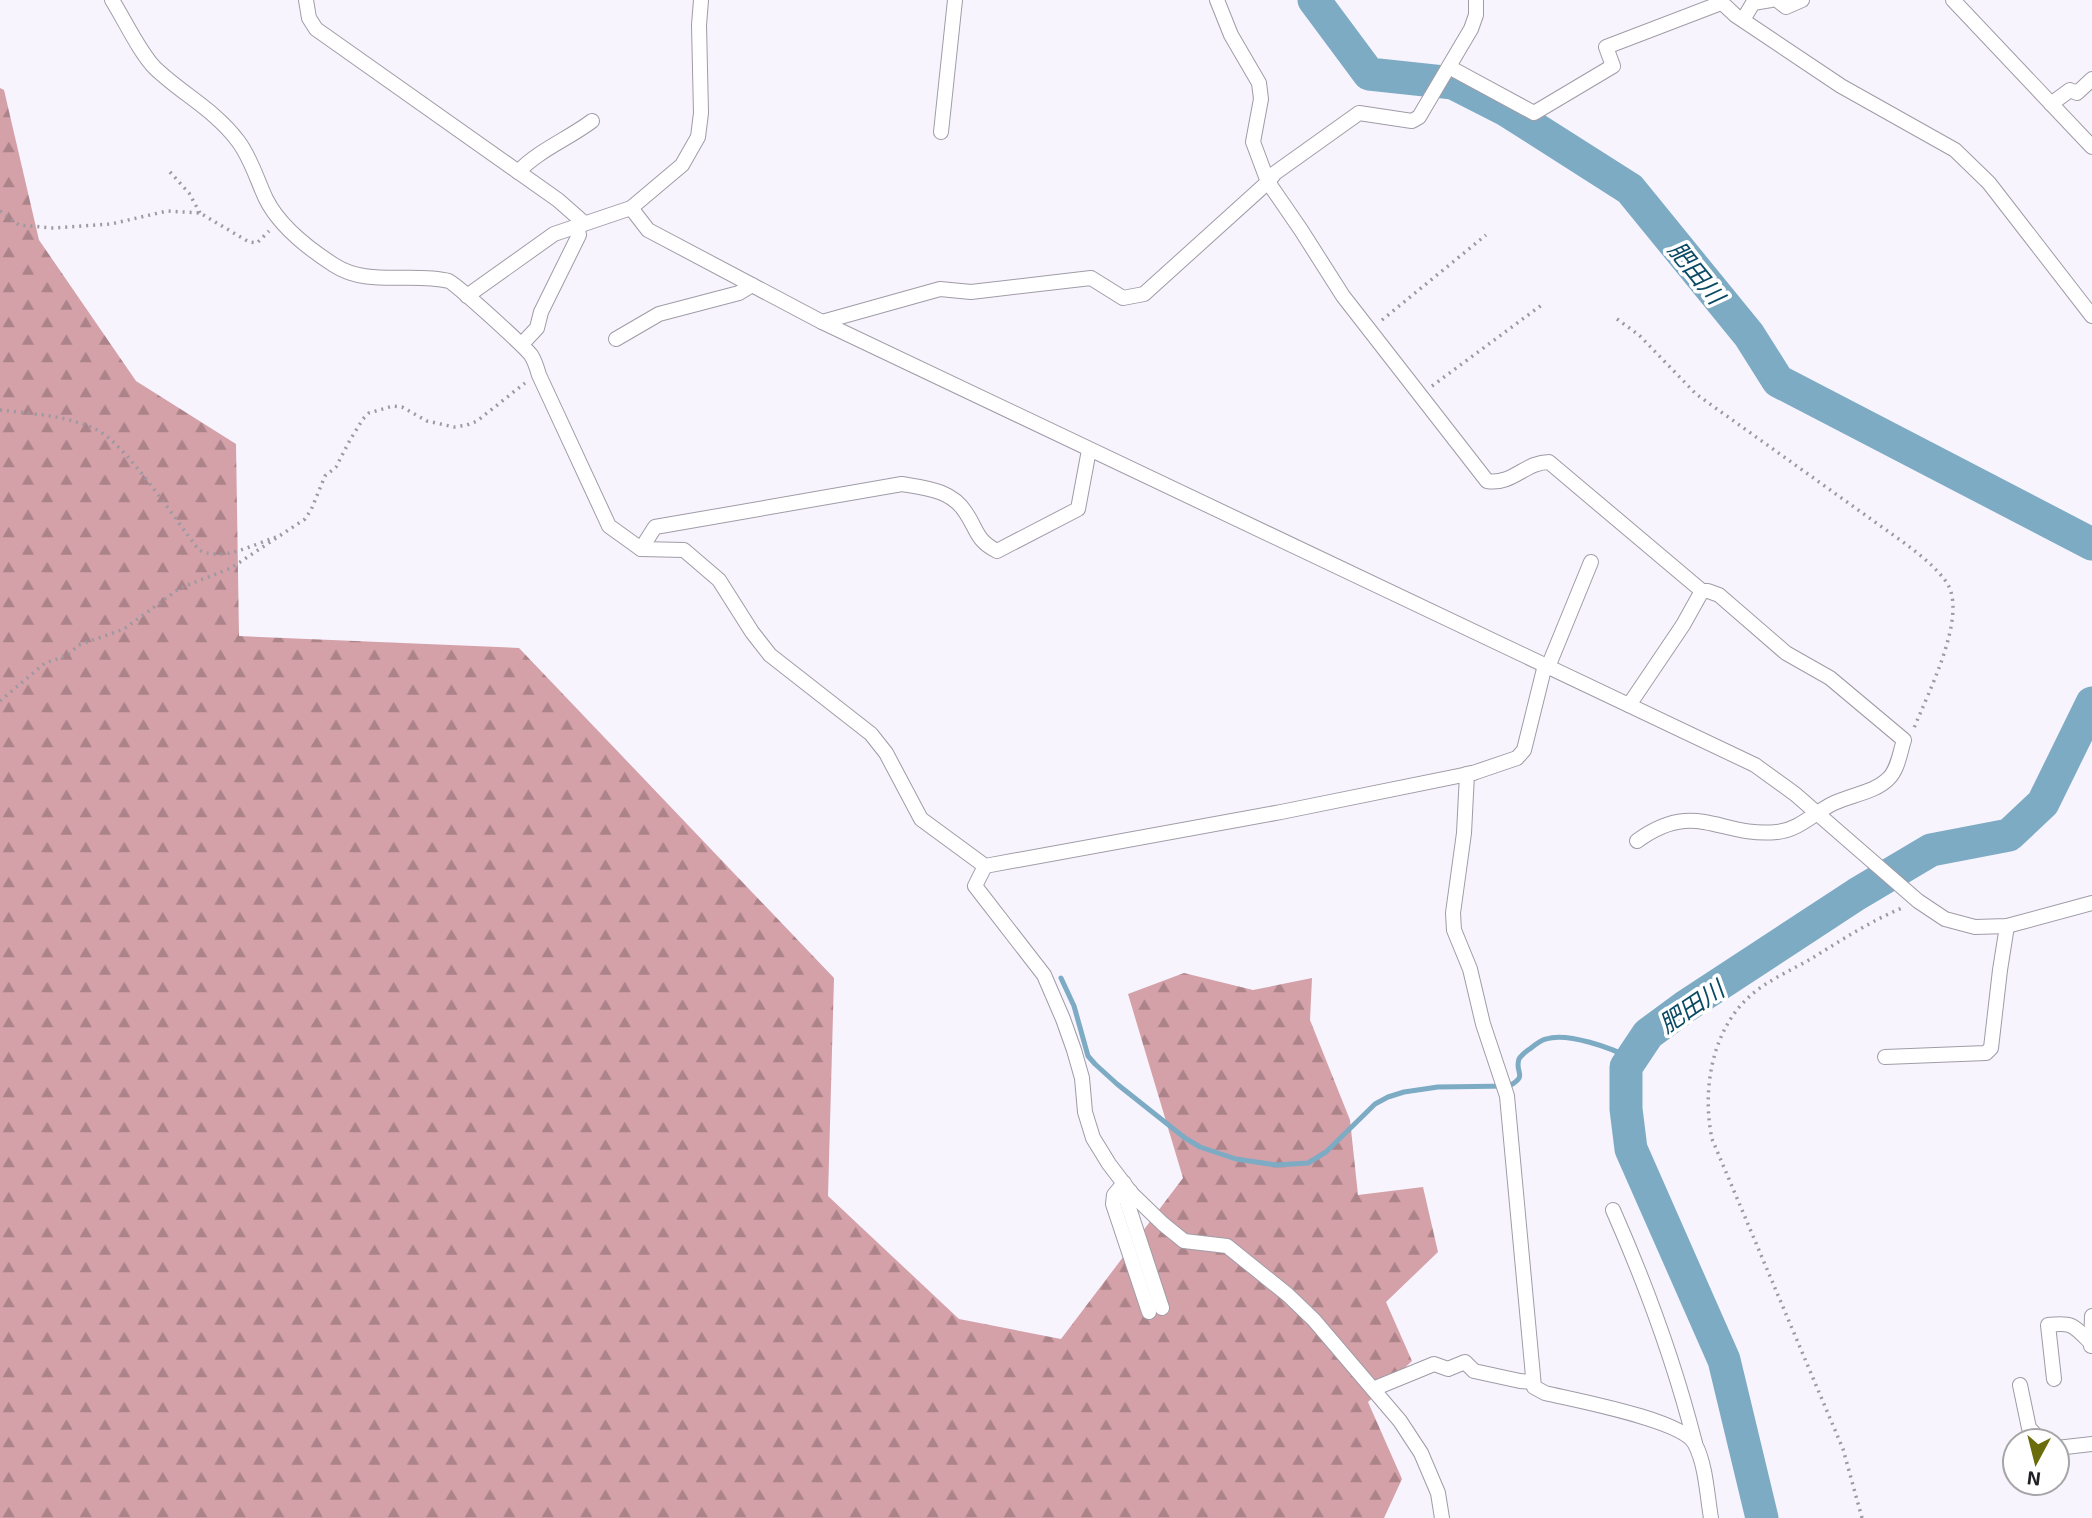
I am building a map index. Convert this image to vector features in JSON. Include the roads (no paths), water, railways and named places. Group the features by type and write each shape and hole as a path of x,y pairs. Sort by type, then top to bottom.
{"street":[{"path":"112,0 152,65 207,108 239,142 267,202 280,220 336,267 387,278 452,281 522,344 533,358 609,526 640,549 684,550 719,580 770,655 871,734 886,753 921,819 985,866 1281,813 1473,773 1517,758 1524,750 1546,666 1591,562"},
{"path":"306,0 309,18 316,29 558,200 580,224 579,235 541,312 537,328 522,344"},
{"path":"467,296 554,234 631,208 682,165 698,137 701,113 701,0"},
{"path":"941,132 955,0"},
{"path":"1217,0 1231,35 1259,83 1261,99 1253,142 1268,182 1343,296 1487,481 1500,483 1539,462 1549,462 1702,591 1718,595 1786,653 1830,678 1904,740 1894,772 1888,780 1816,812 1795,828 1765,832 1698,821 1681,821 1652,830 1637,841"},
{"path":"822,322 940,289 971,292 1091,278 1123,298 1144,293 1275,173 1359,113 1412,121 1419,117 1471,29 1476,15 1476,0"},
{"path":"1743,20 1753,3 1771,0"},
{"path":"1777,0 1786,7 1802,0"},
{"path":"1953,0 2092,147"},
{"path":"1449,68 1534,113 1613,66 1606,47 1720,1 1743,20 1841,86 1955,150 1989,183 2092,316"},
{"path":"2051,104 2070,90 2077,93 2092,79"},
{"path":"518,172 553,145 592,121"},
{"path":"631,208 648,230 822,322 1755,765 1795,794 1913,896 1945,919 1975,927 2007,926 2092,903"},
{"path":"616,340 659,314 740,293 752,285"},
{"path":"640,549 654,527 902,484 939,490 965,509 983,543 997,551 1077,509 1088,450"},
{"path":"1629,705 1683,625 1702,591"},
{"path":"1473,773 1467,774 1464,833 1453,913 1454,930 1470,969 1483,1024 1507,1096 1534,1387 1545,1393 1672,1426 1687,1434 1695,1444"},
{"path":"985,866 975,886 1044,975 1077,1059 1082,1078 1085,1112 1093,1139 1127,1187 1163,1224 1184,1241 1227,1246 1314,1320 1400,1421 1421,1453 1438,1493 1443,1518"},
{"path":"1885,1057 1986,1053 1991,1048 2007,926"},
{"path":"1127,1187 1114,1195 1113,1204 1156,1310"},
{"path":"1613,1210 1685,1402 1712,1518"},
{"path":"2091,1347 2092,1316"},
{"path":"2054,1379 2049,1325 2073,1325 2091,1347"},
{"path":"1373,1389 1434,1364 1448,1369 1465,1362 1474,1371 1533,1382"},
{"path":"2020,1385 2029,1427"},
{"path":"2071,1446 2092,1444"}],"waterway":[{"name":"肥田川","path":"1314,0 1369,74 1453,83 1506,110 1630,189 1749,335 1778,381 2092,544"},
{"name":"肥田川","path":"1762,1518 1724,1360 1631,1149 1626,1109 1626,1067 1648,1034 1686,1006 1857,894 1931,850 2009,835 2043,803 2092,703"},
{"path":"1061,978 1074,1006 1088,1056 1117,1084 1200,1147 1236,1159 1276,1165 1308,1163 1326,1152 1375,1104 1388,1097 1438,1087 1509,1086 1520,1076 1520,1057 1544,1040 1555,1037 1577,1039 1613,1050 1631,1059"}]}
